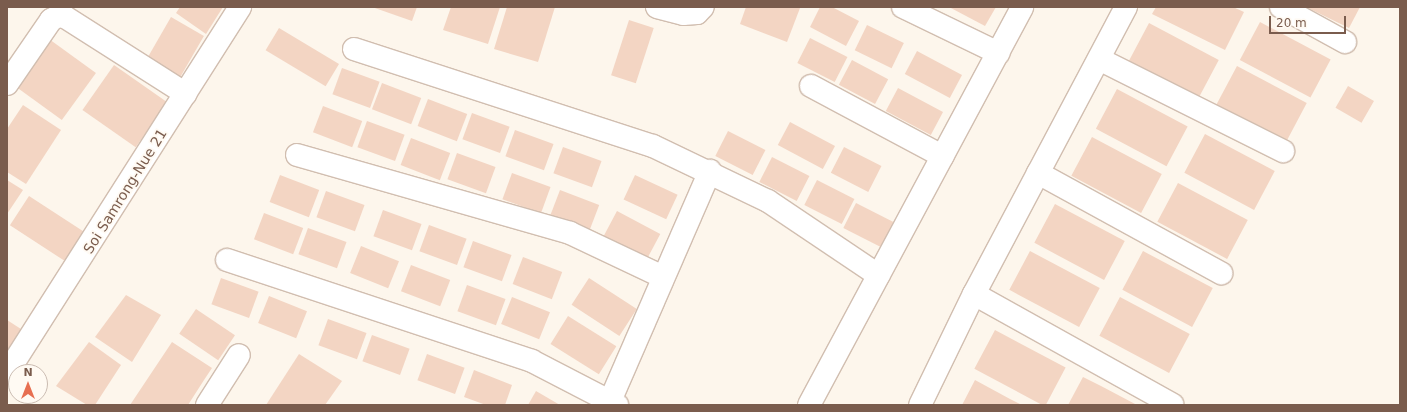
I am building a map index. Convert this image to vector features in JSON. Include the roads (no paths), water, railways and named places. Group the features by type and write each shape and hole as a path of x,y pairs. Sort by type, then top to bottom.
{"street":[{"name":"Soi Samrong-Nue 21","path":"7,373 240,7"},
{"path":"657,7 683,14 697,13 703,7"},
{"path":"903,7 998,53"},
{"path":"809,405 1022,7"},
{"path":"920,405 974,294 1126,7"},
{"path":"1281,7 1345,42"},
{"path":"7,84 51,20 58,16 65,17 186,94"},
{"path":"354,49 653,146 710,171 768,201 878,275"},
{"path":"1099,59 1283,151"},
{"path":"811,86 942,156"},
{"path":"297,155 570,233 663,277"},
{"path":"227,260 532,360 613,403 663,277 710,171"},
{"path":"1038,173 1221,273"},
{"path":"974,294 1172,404"},
{"path":"207,405 239,354"}]}
